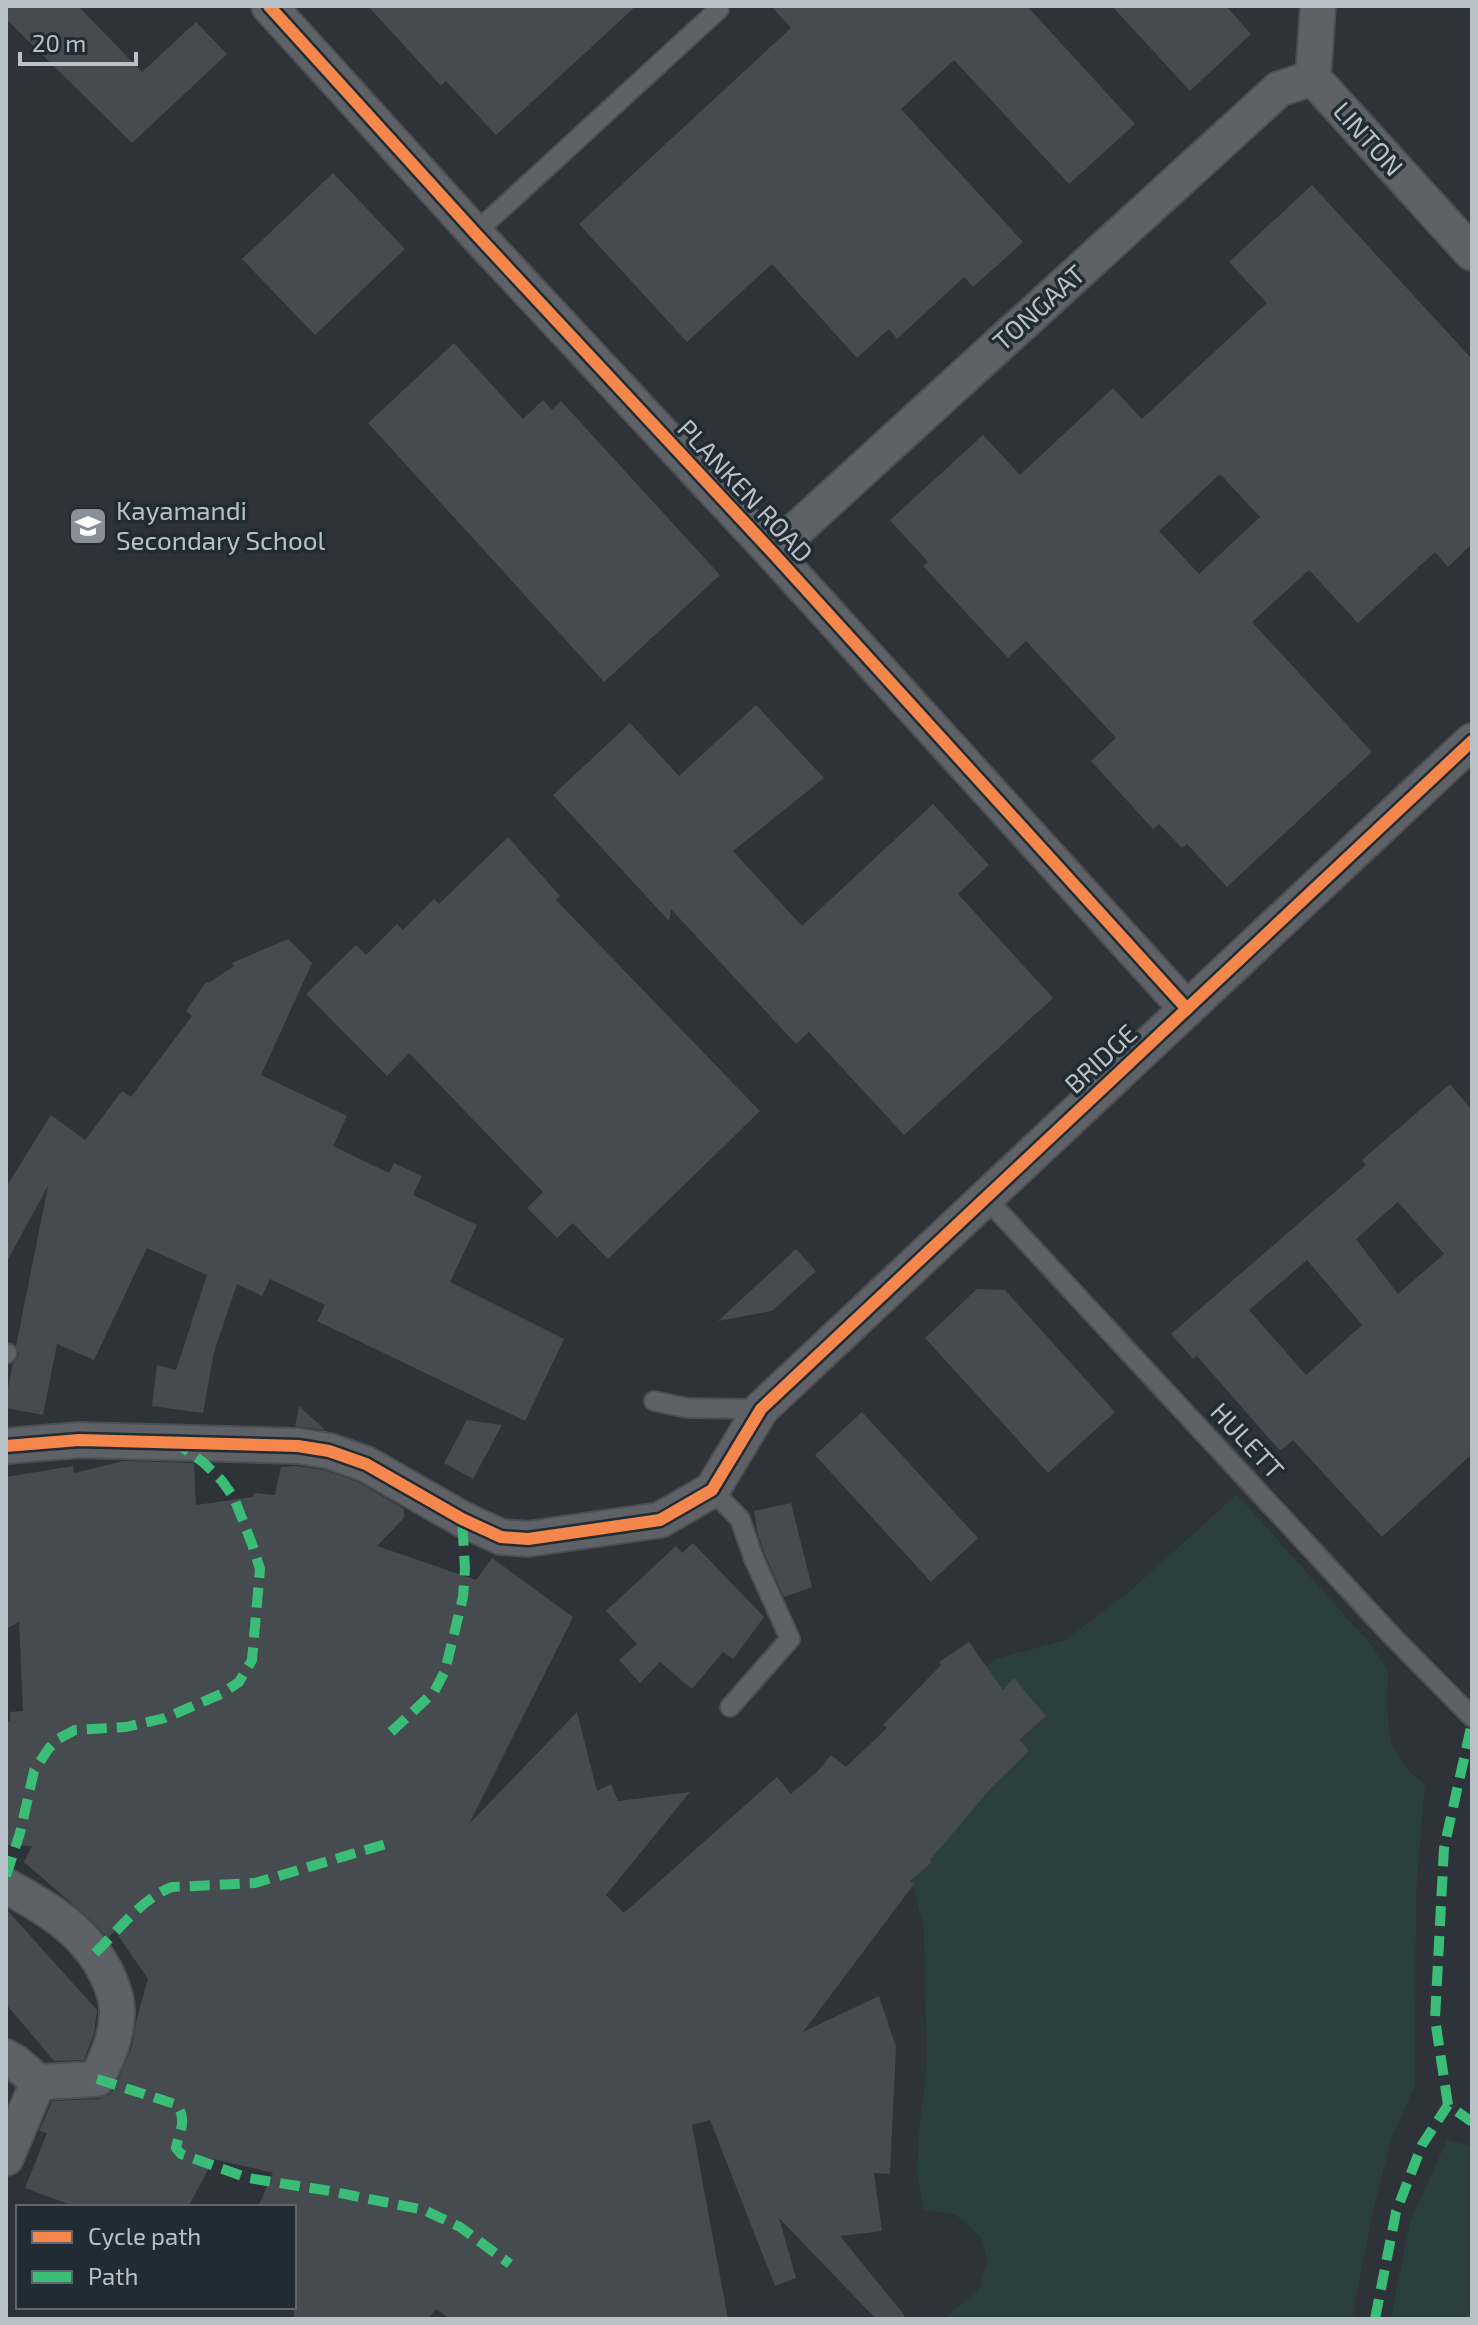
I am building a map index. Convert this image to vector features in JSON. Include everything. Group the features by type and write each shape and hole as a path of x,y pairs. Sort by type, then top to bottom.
{"street":[{"name":"PLANKEN ROAD","path":"269,6 772,552 1187,1009"},
{"name":"LINTON","path":"1318,6 1313,78 1472,253"},
{"name":"TONGAAT","path":"772,552 1279,89 1313,78"},
{"name":"BRIDGE","path":"712,1490 761,1409 1472,741"},
{"path":"6,1446 79,1440 298,1446 329,1451 366,1464 462,1519 501,1537 528,1539 660,1520 712,1490"},
{"path":"6,1886 59,1917 78,1933 95,1953 116,1995 117,2015 112,2046 97,2079 38,2082 6,2057"},
{"path":"6,2158 38,2082"}],"lane":[{"path":"475,233 719,9"},
{"name":"HULETT","path":"986,1198 1393,1637 1472,1717"},
{"path":"654,1401 687,1408 761,1409"},
{"path":"712,1490 740,1519 754,1559 790,1639 730,1707"}],"green space":[{"path":"1237,1494 1372,1646 1388,1670 1387,1710 1391,1745 1409,1771 1425,1785 1416,1891 1415,2085 1392,2137 1373,2210 1352,2319 944,2319 979,2290 987,2261 982,2239 966,2223 954,2214 923,2210 917,2172 927,2064 924,1930 906,1856 951,1694 995,1659 1066,1640 1130,1591"},
{"path":"1447,2140 1472,2146 1472,2319 1391,2319 1410,2222"}],"building":[{"path":"6,6 78,6 142,72 196,22 227,54 132,143 6,19"},
{"path":"368,6 636,6 496,135 446,81 441,86"},
{"path":"771,6 1027,6 1135,124 1069,184 954,60 901,109 1023,242 973,287 964,277 897,339 889,329 857,358 772,264 687,342 579,224 791,28"},
{"path":"1112,6 1226,6 1251,34 1190,91"},
{"path":"333,173 405,249 315,335 242,259"},
{"path":"1312,185 1472,359 1472,544 1448,567 1435,552 1358,623 1309,570 1252,622 1372,752 1227,887 1187,844 1182,848 1159,824 1153,829 1091,761 1116,738 1026,641 1008,658 923,566 928,562 890,520 983,435 1020,475 1113,388 1142,419 1267,303 1229,262","holes":["1220,474 1260,517 1199,574 1159,531"]},
{"path":"454,343 523,419 543,400 552,410 561,401 720,575 604,682 368,423"},
{"path":"756,705 824,778 733,851 802,926 933,804 989,865 958,894 1053,998 904,1135 809,1032 796,1044 671,909 669,921 553,795 630,723 679,776"},
{"path":"508,837 560,896 556,900 760,1111 608,1259 573,1223 557,1238 527,1208 543,1192 409,1053 387,1076 306,994 356,945 366,955 397,924 403,930 434,899 439,904"},
{"path":"288,939 312,963 261,1075 347,1116 333,1146 389,1173 394,1163 422,1176 413,1195 477,1225 450,1282 564,1339 525,1421 317,1321 325,1305 270,1279 262,1296 237,1284 214,1352 203,1413 152,1406 157,1365 176,1370 207,1275 147,1248 94,1360 57,1344 43,1415 6,1408 13,1364 19,1355 16,1346 48,1186 6,1263 6,1187 51,1115 85,1140 122,1091 131,1097 192,1016 186,1011 206,982 234,966 232,963"},
{"path":"1450,1084 1472,1110 1472,1454 1382,1537 1293,1440 1280,1451 1197,1356 1193,1359 1171,1334 1366,1165 1362,1160","holes":["1398,1202 1444,1254 1398,1294 1356,1239","1307,1260 1362,1325 1306,1375 1249,1310"]},
{"path":"796,1249 816,1271 772,1311 718,1321"},
{"path":"977,1289 1005,1290 1115,1412 1048,1473 925,1338"},
{"path":"299,1406 325,1430 295,1426"},
{"path":"862,1412 978,1538 931,1582 815,1455"},
{"path":"467,1420 502,1425 473,1479 444,1463"},
{"path":"123,1461 194,1463 196,1505 253,1497 254,1493 275,1495 281,1467 324,1470 358,1482 404,1509 404,1518 377,1546 476,1580 492,1558 573,1617 469,1824 577,1712 597,1791 611,1784 618,1801 690,1792 606,1895 624,1913 777,1777 791,1794 831,1755 846,1767 887,1728 883,1725 941,1665 939,1662 969,1642 1003,1690 1014,1678 1046,1716 1019,1740 1029,1751 991,1788 930,1860 932,1862 910,1881 914,1884 803,2032 879,1996 896,2047 890,2174 874,2173 882,2231 840,2236 905,2316 901,2319 876,2319 779,2218 796,2278 775,2286 710,2120 692,2125 728,2319 451,2319 436,2309 428,2319 294,2319 296,2205 259,2205 273,2173 214,2159 189,2205 71,2205 25,2188 47,2133 39,2131 52,2101 99,2099 115,2088 132,2046 148,1979 115,1931 108,1938 24,1862 32,1846 6,1845 6,1722 10,1722 10,1712 23,1711 19,1622 6,1629 6,1477 73,1466 74,1473"},
{"path":"791,1503 812,1587 784,1597 765,1555 754,1511"},
{"path":"693,1543 764,1617 733,1659 723,1652 692,1689 660,1662 640,1683 619,1660 637,1644 606,1611 676,1546 682,1553"},
{"path":"6,1909 97,2010 94,2034 84,2060 54,2061 6,2004"}],"marked path":[{"path":"6,1876 20,1833 34,1771 58,1739 75,1730 126,1727 165,1718 221,1694 239,1682 252,1660 260,1569 252,1544 234,1498 222,1481 179,1445"},
{"path":"391,1732 434,1692 445,1671 463,1597 462,1519"},
{"path":"1448,2105 1435,2019 1444,1848 1472,1723"},
{"path":"95,1953 141,1907 172,1887 255,1883 389,1843"},
{"path":"97,2079 175,2104 182,2120 176,2148 181,2154 248,2178 424,2210 460,2227 510,2264"},
{"path":"1375,2319 1396,2212 1422,2145 1448,2105 1472,2122"}],"cycle path":[{"path":"269,6 772,552 1187,1009"},
{"path":"6,1446 79,1440 298,1446 329,1451 366,1464 462,1519 501,1537 528,1539 660,1520 712,1490 761,1409 1472,741"}],"place":[{"name":"Kayamandi Secondary School","path":"88,526"}]}
